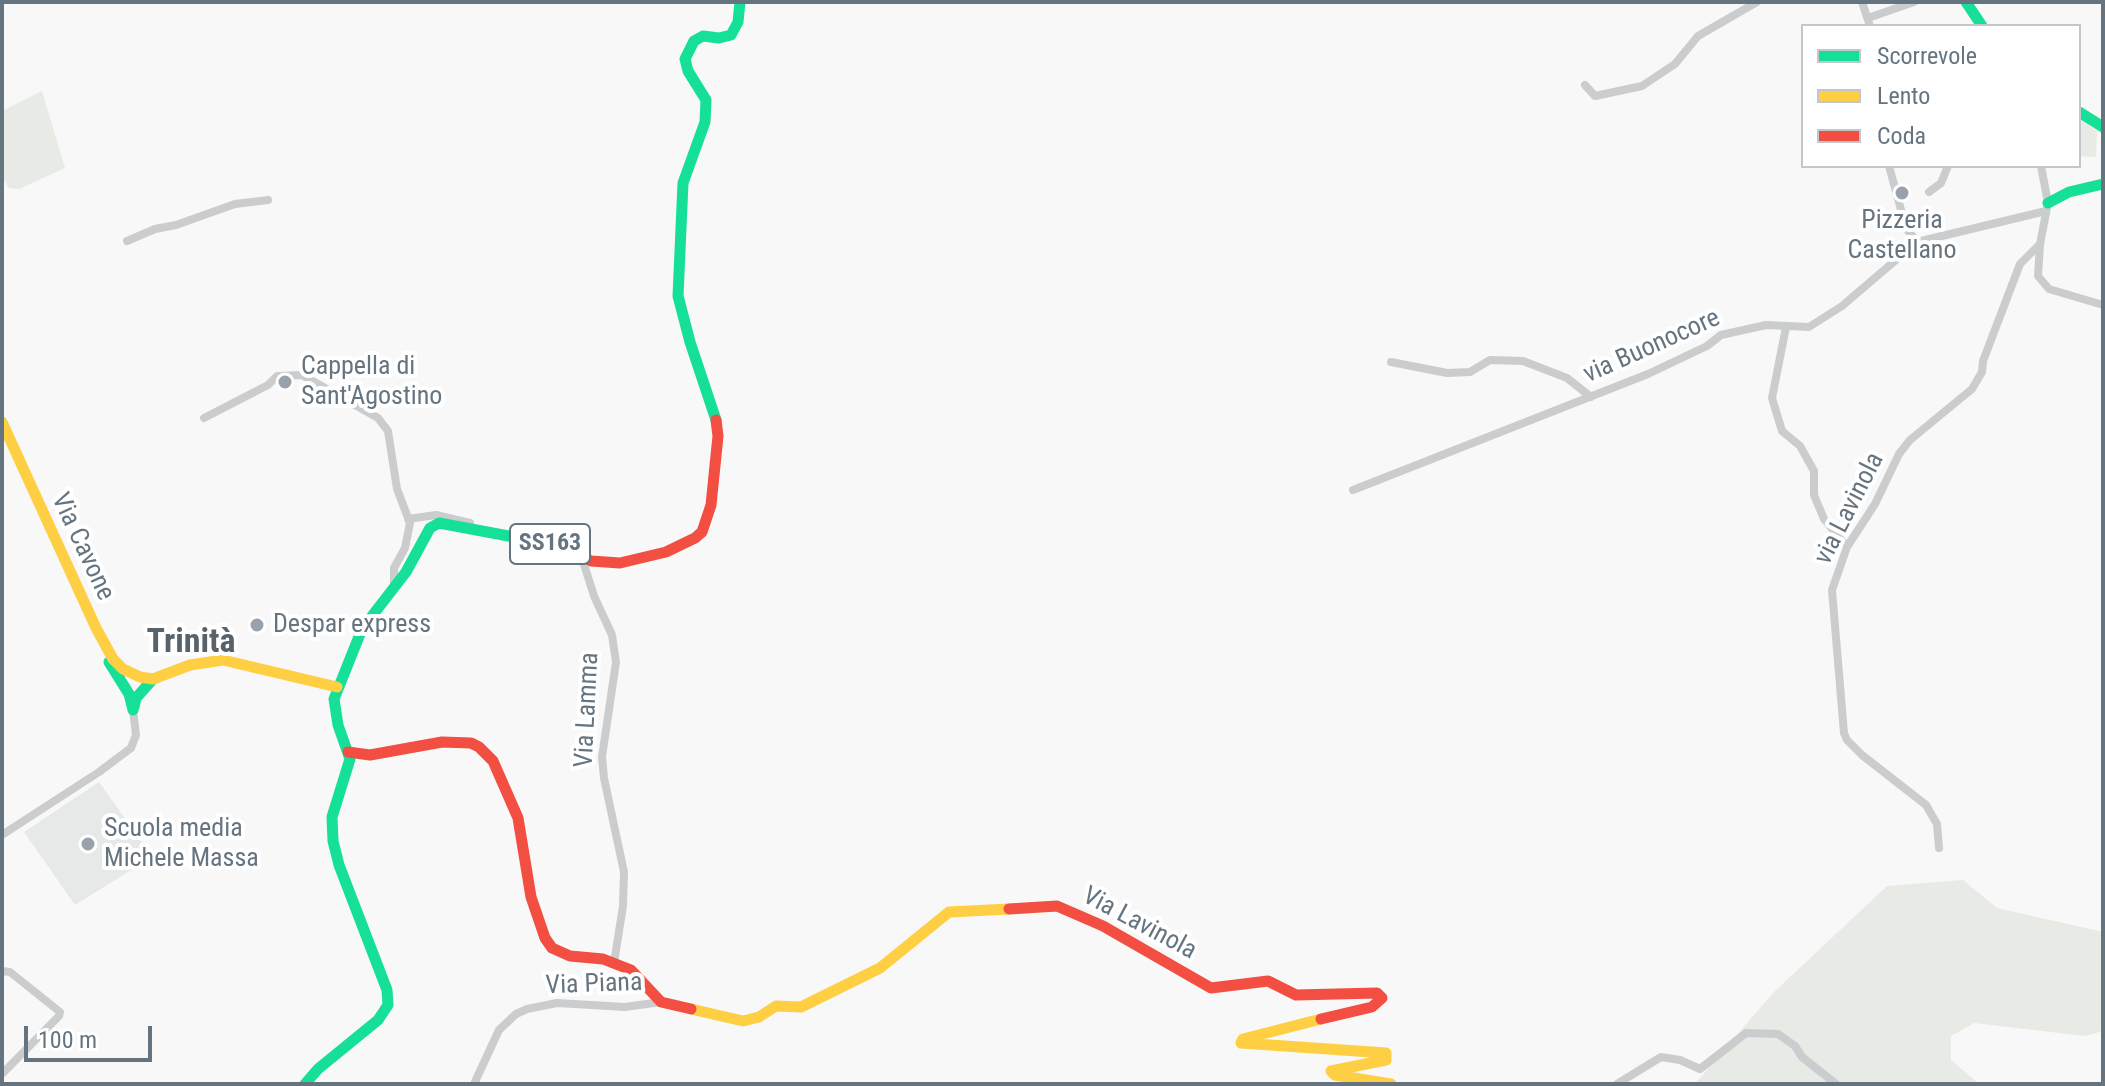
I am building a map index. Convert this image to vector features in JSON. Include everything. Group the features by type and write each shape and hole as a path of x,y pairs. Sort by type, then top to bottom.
{"main road":[{"name":"SS163","path":"305,1084 318,1069 378,1020 388,1005 387,990 339,865 333,841 332,817 349,768 348,752 334,707 337,687 362,629 406,572 425,535 439,523 477,528 553,544 582,558 620,563 666,552 702,532 711,505 718,436 715,412 692,350 678,296 683,183 707,113 706,100 688,71 685,59 694,41 703,36 719,38 731,35 738,22 740,2"},
{"path":"1966,2 1981,24"},
{"path":"2081,113 2103,127"},
{"path":"2047,207 2069,192 2103,184"},
{"name":"Via Cavone","path":"2,422 96,628 118,664 140,677"},
{"path":"96,628 102,651 129,694 133,710"},
{"path":"133,710 136,698 153,679 190,665 223,660 337,687"},
{"path":"129,694 140,677 153,679"},
{"path":"348,752 370,755 411,746 461,742 471,743 487,753 518,818 526,875 545,938 552,948 560,952 614,963 631,970 661,1002"},
{"name":"Via Lavinola","path":"661,1002 743,1021 759,1017 776,1006 801,1007 880,968 949,912 1057,906 1103,926 1211,988 1268,981 1296,995 1377,993 1382,998 1372,1007 1243,1039 1241,1043 1386,1053 1386,1060 1331,1071 1335,1075 1391,1084"}],"street":[{"path":"1585,85 1595,96 1642,86 1675,64 1698,36 1757,2"},
{"path":"1862,2 1869,22 1914,2"},
{"path":"1890,168 1906,228 1917,242"},
{"path":"1929,192 1941,183 1947,168"},
{"path":"2041,168 2047,207 2038,276 2049,289 2103,305"},
{"path":"127,241 235,204 268,200"},
{"name":"via Buonocore","path":"1353,490 1648,374 1707,346 1721,335 1766,325 1809,327 1822,321 1917,242 2047,207"},
{"name":"via Lavinola","path":"1939,848 1937,824 1926,805 1862,755 1844,733 1832,590 1847,547 1869,514 1899,454 1910,440 1972,389 1982,372 1983,361 2020,264 2040,244"},
{"path":"1786,327 1772,398 1782,431 1800,446 1814,471 1814,495 1824,519 1847,547"},
{"path":"1391,362 1447,373 1470,372 1490,360 1523,361 1567,378 1591,397"},
{"path":"204,418 268,385 277,376 307,375 332,393 373,415 385,426 391,441 397,489 408,519 407,541 394,568 394,584"},
{"path":"408,519 440,515 468,522 477,528"},
{"name":"Via Lamma","path":"582,558 594,596 612,635 616,662 602,757 624,872 623,906 614,963"},
{"path":"2,835 131,748 136,735 133,710"},
{"path":"2,971 10,972 60,1012 2,1074"},
{"name":"Via Piana","path":"474,1084 499,1030 516,1014 527,1009 557,1003 625,1007 661,1002"},
{"path":"1617,1084 1661,1057 1680,1060 1700,1069 1746,1033 1778,1034 1836,1084"}],"shaded area":[{"path":"42,91 65,168 19,189 9,188 2,177 2,111"},
{"path":"2081,120 2097,131 2096,157 2081,156"},
{"name":"Scuola media Michele Massa","path":"99,782 152,857 75,905 24,832"},
{"path":"1963,880 1997,908 2103,932 2103,1031 2085,1036 1974,1023 1951,1036 1951,1060 1979,1084 1695,1084 1773,993 1887,886"}],"traffic: fast":[{"path":"716,420 678,296 683,183 705,122 706,100 688,71 685,59 694,41 703,36 719,38 731,35 738,22 740,2"},
{"path":"1966,2 1981,24"},
{"path":"2081,113 2103,127"},
{"path":"2048,203 2069,192 2103,184"},
{"path":"305,1084 318,1069 378,1020 388,1005 387,990 339,865 333,841 332,817 350,759 338,725 334,699 362,629 406,572 430,528 439,523 546,543"},
{"path":"109,662 129,694 133,710"},
{"path":"134,707 136,698 153,679"}],"traffic: slow":[{"path":"2,422 96,628 113,659 123,669 153,679 190,665 223,660 337,687"},
{"path":"691,1009 743,1021 759,1017 776,1006 801,1007 880,968 949,912 1009,909"},
{"path":"1321,1019 1243,1039 1241,1043 1386,1053 1386,1060 1331,1071 1335,1075 1391,1084"}],"traffic: jam":[{"path":"546,543 570,550 591,561 620,563 666,552 695,538 702,532 711,505 718,436 716,420"},
{"path":"348,752 370,755 442,742 471,743 479,747 493,761 518,818 531,897 545,938 552,948 570,956 603,959 631,970 661,1002 691,1009"},
{"path":"1009,909 1057,906 1103,926 1211,988 1268,981 1296,995 1377,993 1382,998 1372,1007 1321,1019"}],"place":[{"name":"Pizzeria Castellano","path":"1902,193"},
{"name":"Cappella di Sant'Agostino","path":"285,382"},
{"name":"Despar express","path":"257,625"},
{"name":"Scuola media Michele Massa","path":"88,844"}],"district":[{"name":"Trinità","path":"191,643"}]}
